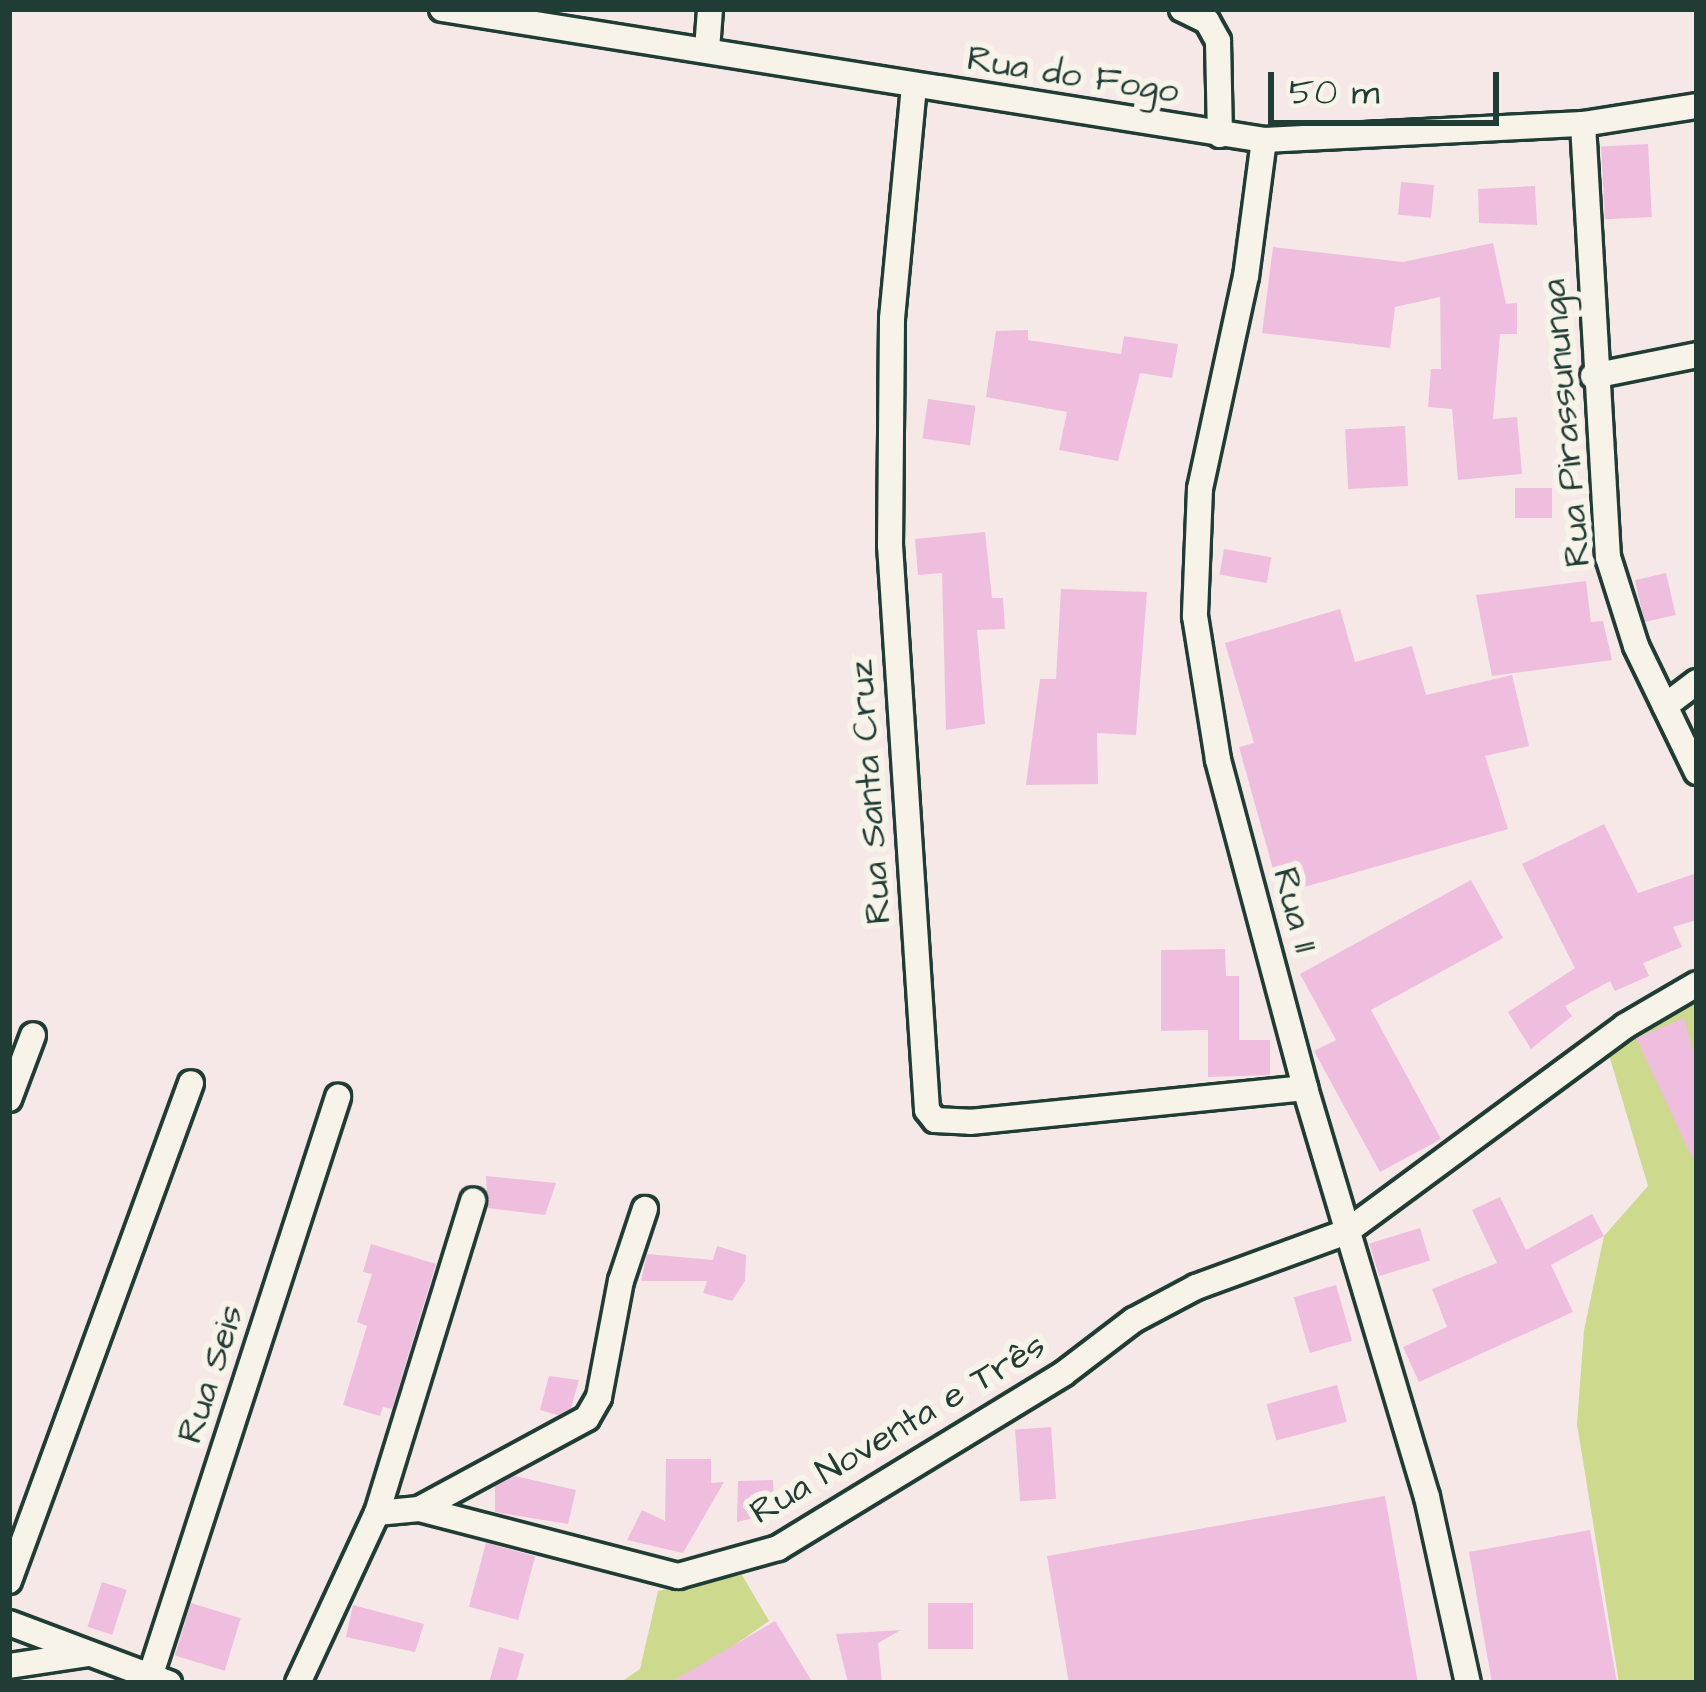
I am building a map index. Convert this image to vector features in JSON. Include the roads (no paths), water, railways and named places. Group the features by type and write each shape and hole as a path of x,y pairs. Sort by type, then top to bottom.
{"street":[{"name":"Rua do Fogo","path":"442,9 1264,140 1583,124 1697,106"},
{"path":"707,50 710,9"},
{"path":"1182,9 1207,21 1218,41 1220,135"},
{"name":"Rua Santa Cruz","path":"914,86 892,319 890,545 927,1110 935,1120 970,1122 1305,1088"},
{"name":"Rua Pirassununga","path":"1583,124 1593,376 1608,557 1665,706 1697,772"},
{"name":"Rua 11","path":"1264,140 1246,276 1200,489 1196,616 1218,760 1305,1088 1427,1497 1468,1683"},
{"path":"1593,376 1697,355"},
{"path":"1665,706 1697,682"},
{"name":"Rua Noventa e Três","path":"377,1514 419,1509 678,1576 717,1570 778,1548 1155,1309 1346,1232 1625,1026 1697,984"},
{"path":"9,1099 33,1035"},
{"path":"9,1582 191,1083"},
{"name":"Rua Seis","path":"160,1678 338,1097"},
{"path":"298,1683 377,1514 473,1200"},
{"path":"419,1509 587,1418 599,1397 621,1280 645,1209"},
{"path":"9,1623 160,1678"},
{"path":"9,1666 40,1673 89,1653"}]}
